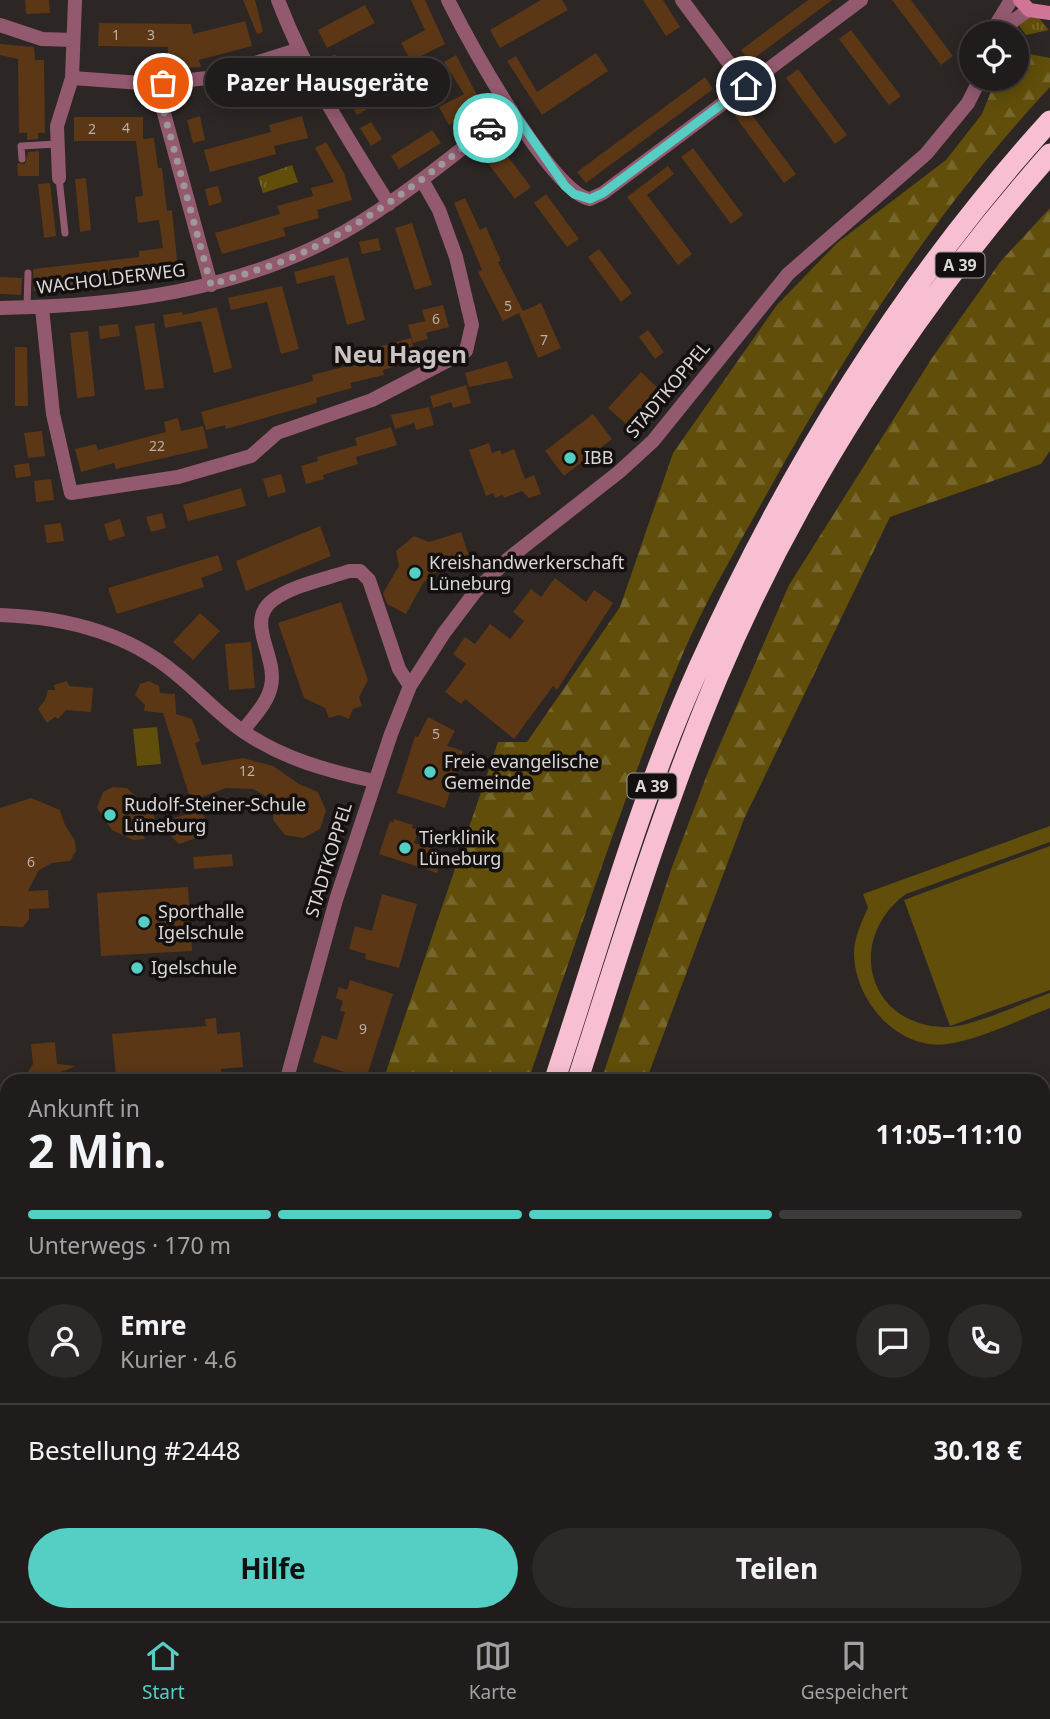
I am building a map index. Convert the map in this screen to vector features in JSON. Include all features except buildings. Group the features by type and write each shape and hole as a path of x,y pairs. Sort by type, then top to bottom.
{"highway":[{"name":"A 39","path":"557,1074 653,785 698,669 745,571 860,369 956,235 1050,121"},
{"name":"A 39","path":"580,1074 673,792 717,677 762,582 877,382 924,313 1050,154"}],"street":[{"path":"59,178 57,126 72,78 75,0"},
{"path":"278,0 297,50 342,131 389,204"},
{"path":"448,0 470,46 565,186 574,194 590,199 603,193 861,0"},
{"path":"682,0 746,86"},
{"path":"999,21 1011,0"},
{"path":"1013,21 1025,5 1050,13"},
{"path":"0,25 42,39 74,40"},
{"path":"72,78 156,83 207,78 297,50"},
{"path":"156,83 211,285"},
{"name":"STADTKOPPEL","path":"288,1074 336,900 374,781 410,686 444,633 493,573 529,540 619,472 653,441 788,274 926,154 948,130 972,91"},
{"name":"WACHOLDERWEG","path":"0,308 34,308 160,296 211,285 298,255 389,204 512,110"},
{"path":"34,308 53,414 71,493 178,477 251,456 277,433 372,400 466,351 472,325 456,257 439,211 422,180"},
{"path":"243,731 262,705 271,685 271,663 260,625 260,616 265,607 281,595 349,571 360,572 369,580 399,670 410,686"},
{"path":"0,615 63,621 121,639 174,672 243,731 292,758 374,781"}],"lane":[{"path":"22,159 21,146 57,144"},
{"path":"59,178 65,233"},
{"path":"27,273 34,308"}],"green space":[{"path":"1026,17 1039,18 1049,30 1029,34 1029,21 1020,21"},
{"path":"1029,54 1050,58 1050,87 969,182 895,283 796,442 700,617 640,762 530,1074 385,1074 498,742 527,742 620,607 673,453 777,305 837,243 946,160 982,114 991,91 1029,91"},
{"path":"292,165 298,182 263,193 258,177"},
{"path":"1050,208 1050,451 1041,464 890,517 744,819 649,1074 603,1074 672,867 708,772 789,585 932,358 1001,261"},
{"path":"157,727 161,764 137,766 133,729"},
{"path":"1050,826 1050,842 906,894 887,912 876,933 871,955 873,976 882,995 896,1011 917,1022 943,1027 967,1024 1050,993 1050,1008 987,1034 948,1044 912,1040 897,1031 871,1005 856,972 855,942 868,908 863,894"},
{"path":"1050,846 1050,990 950,1026 904,900"}],"way so far":[{"path":"163,83 156,83 211,285 298,255 344,232 389,204 488,128"}],"place":[{"name":"Pazer Hausgeräte","path":"163,83"},
{"name":"IBB","path":"570,458"},
{"name":"Kreishandwerkerschaft Lüneburg","path":"415,573"},
{"name":"Freie evangelische Gemeinde","path":"430,772"},
{"name":"Rudolf-Steiner-Schule Lüneburg","path":"110,815"},
{"name":"Tierklinik Lüneburg","path":"405,848"},
{"name":"Sporthalle Igelschule","path":"144,922"},
{"name":"Igelschule","path":"137,968"}],"district":[{"name":"Neu Hagen","path":"400,355"}],"route":[{"path":"488,128 512,110 565,186 574,194 590,199 603,193 746,86"}]}
